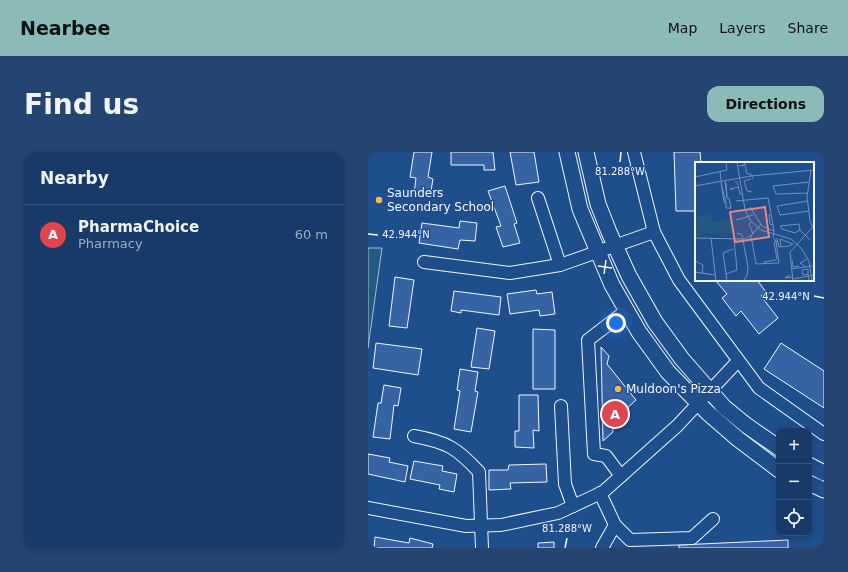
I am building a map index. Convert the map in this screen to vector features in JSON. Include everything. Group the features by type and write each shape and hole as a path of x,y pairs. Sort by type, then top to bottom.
{"main road":[{"path":"567,152 580,209 597,252 612,285 639,332 668,372 698,403 738,439 776,468"},
{"path":"586,152 598,204 629,276 655,322 682,359 724,407 746,425 776,446"},
{"path":"812,467 824,473"},
{"path":"812,484 824,490"}],"street":[{"path":"634,152 654,232 679,280 759,388 824,434"},
{"path":"538,198 560,265"},
{"path":"424,262 510,273 560,265 615,244 654,232"},
{"path":"621,476 606,456 594,454 588,340 627,310"},
{"path":"368,508 466,526 501,525 558,513 600,493 621,476 711,391 738,361"},
{"path":"561,406 565,484 573,506"},
{"path":"414,436 434,440 461,452 479,472 482,548"},
{"path":"600,493 615,525 630,540 692,538 713,519"},
{"path":"602,548 615,525"}],"shaded area":[{"path":"368,248 382,248 368,348"}],"building":[{"path":"414,152 432,152 428,177 433,179 430,197 414,194 416,178 410,177"},
{"path":"451,152 493,152 495,170 484,170 484,165 451,165"},
{"path":"510,152 534,152 539,182 516,185"},
{"path":"674,152 700,152 701,162 695,162 695,211 676,211"},
{"path":"505,186 517,223 514,224 520,243 503,247 496,227 501,226 488,191"},
{"path":"460,221 477,223 475,241 460,240 458,249 419,243 422,223 459,228"},
{"path":"395,277 414,280 407,328 389,326"},
{"path":"716,281 758,281 766,292 761,296 778,318 759,334 741,311 736,316 722,298 727,294"},
{"path":"536,290 537,294 552,292 555,314 540,316 539,310 510,314 507,294"},
{"path":"454,291 501,297 499,315 461,310 461,313 451,311"},
{"path":"477,328 495,331 489,369 471,367"},
{"path":"533,329 555,330 555,389 533,389"},
{"path":"376,343 422,349 418,375 373,368"},
{"path":"781,343 824,371 824,408 764,369"},
{"path":"601,347 609,356 607,364 636,400 612,422 613,432 603,441"},
{"path":"460,369 478,372 475,391 478,392 471,432 454,429 460,391 457,390"},
{"path":"384,385 401,388 398,406 394,405 390,439 373,437 378,403 381,403"},
{"path":"519,395 538,395 539,431 533,430 534,448 515,447 515,431 519,431"},
{"path":"368,454 390,458 389,462 408,466 405,482 368,474"},
{"path":"414,461 443,466 442,471 457,474 454,492 439,489 440,485 410,479"},
{"path":"546,464 547,482 510,483 511,489 489,490 489,470 508,470 509,465"},
{"path":"375,537 409,543 410,538 433,544 432,548 374,548"},
{"path":"788,540 788,548 679,548 679,545"},
{"path":"554,542 554,548 538,548 538,543"}],"place":[{"name":"Saunders Secondary School","path":"379,200"},
{"name":"Muldoon's Pizza","path":"618,389"},
{"name":"PharmaChoice","path":"615,414"}]}
